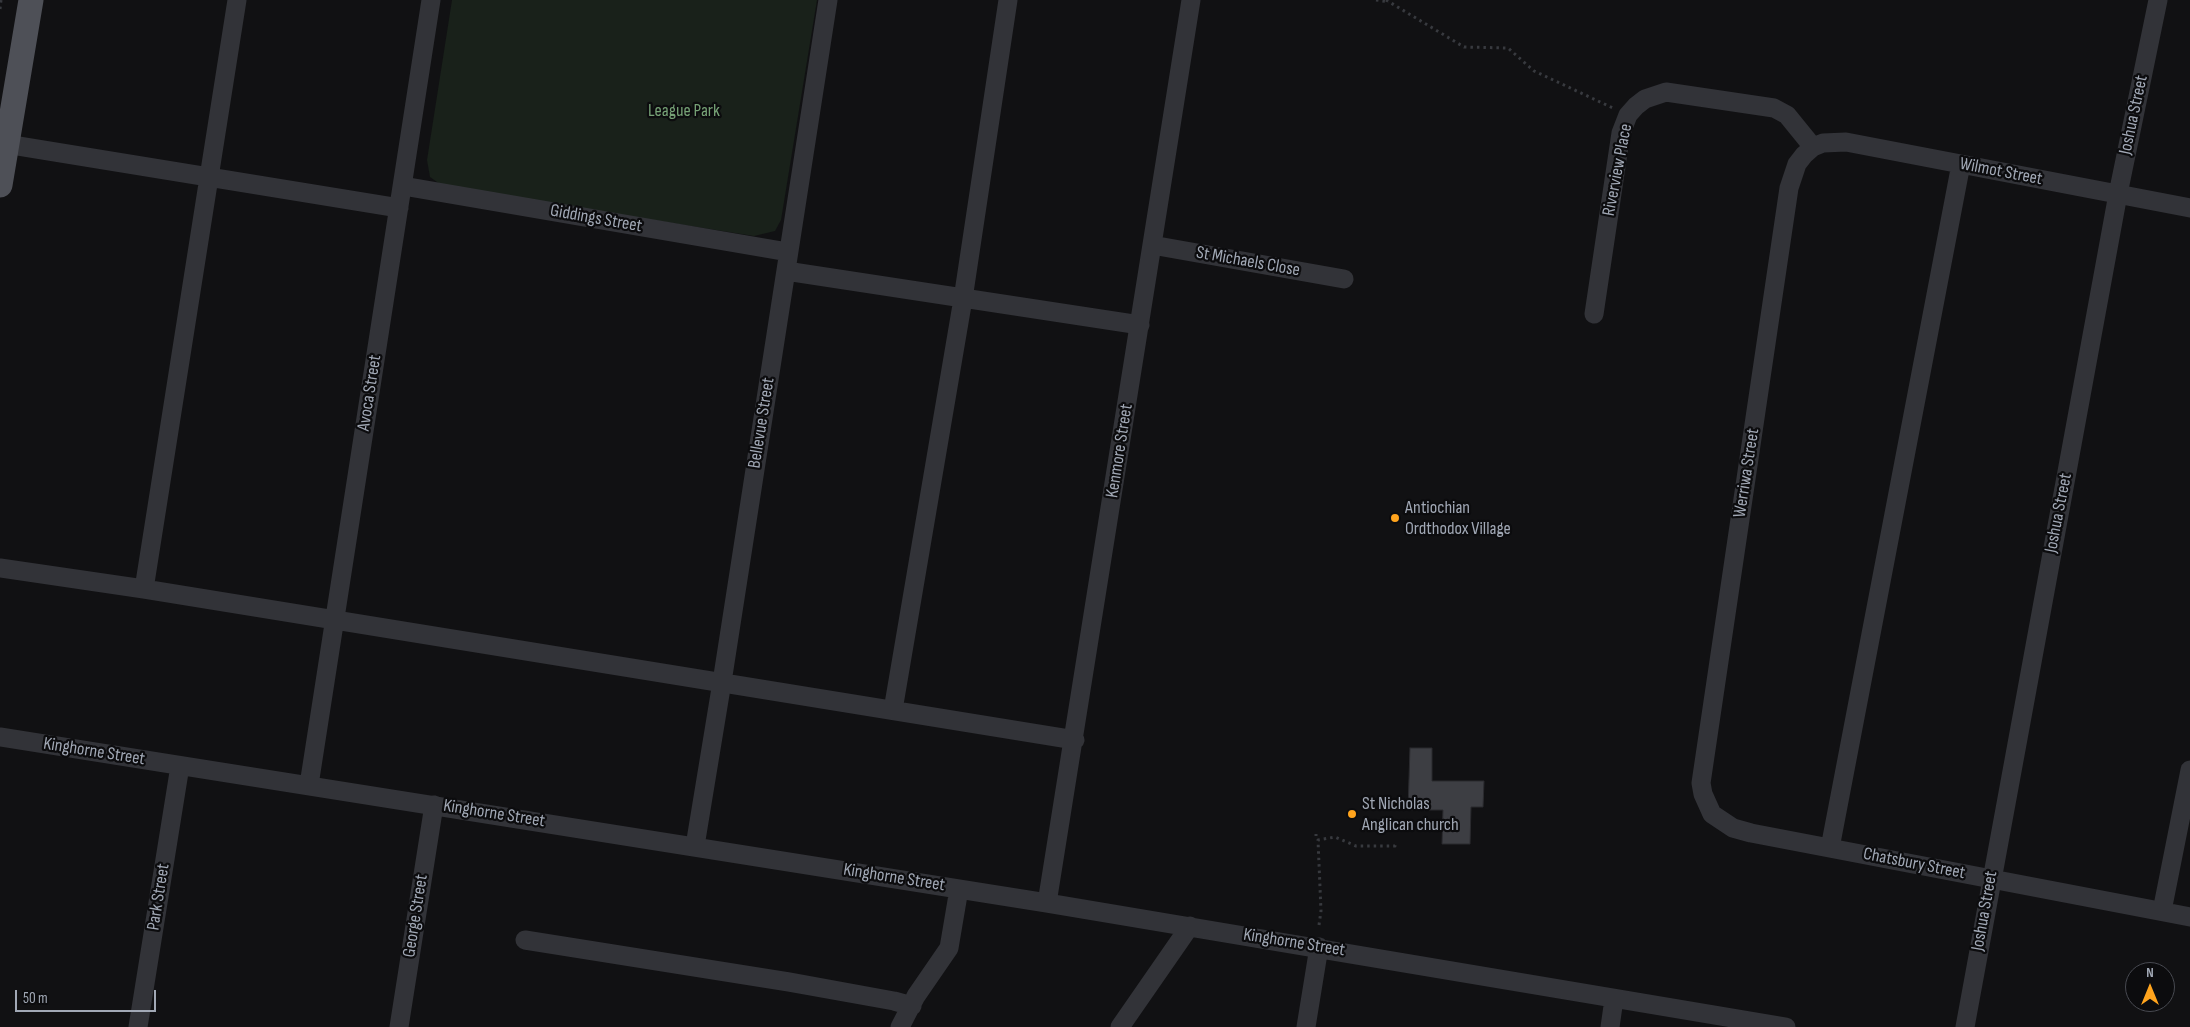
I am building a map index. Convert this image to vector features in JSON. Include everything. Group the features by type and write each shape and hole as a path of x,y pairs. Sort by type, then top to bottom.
{"main road":[{"path":"1,175 31,0"}],"street":[{"path":"144,589 237,0"},
{"name":"Avoca Street","path":"309,785 431,0"},
{"name":"Bellevue Street","path":"695,846 828,0"},
{"path":"893,710 963,299 1008,0"},
{"name":"Kenmore Street","path":"1047,903 1191,0"},
{"name":"Joshua Street","path":"1965,1027 2118,194 2158,0"},
{"name":"Riverview Place","path":"1594,314 1621,133 1628,114 1644,99 1666,92 1774,108 1787,115 1813,147"},
{"name":"Wilmot Street","path":"1813,147 1834,141 1846,142 2190,208"},
{"path":"6,144 399,208"},
{"name":"Werriwa Street","path":"1707,805 1701,783 1702,772 1789,188 1797,164 1813,147"},
{"path":"1830,848 1961,164"},
{"name":"Giddings Street","path":"403,186 963,299 1140,325"},
{"name":"St Michaels Close","path":"1152,245 1344,279"},
{"path":"0,568 144,589 1074,740"},
{"name":"Kinghorne Street","path":"0,737 1190,926 1786,1027"},
{"name":"Park Street","path":"138,1027 180,766"},
{"path":"2162,911 2190,770"},
{"name":"George Street","path":"399,1027 434,805"},
{"name":"Chatsbury Street","path":"1707,805 1712,814 1733,828 1751,833 2190,917"},
{"path":"900,1027 949,948 959,889"},
{"path":"1120,1027 1190,926"},
{"path":"525,940 789,982 912,1006"},
{"path":"1306,1027 1319,947"},
{"path":"1610,1027 1614,999"}],"path":[{"path":"0,9 1,0"},
{"path":"1376,0 1388,1 1464,47 1508,48 1534,71 1628,114"},
{"path":"1320,925 1318,840 1335,838 1356,846 1395,846 1395,843"}],"green space":[{"name":"League Park","path":"452,0 817,0 781,220 775,231 754,236 444,187 430,177 427,160"}],"building":[{"path":"1410,748 1432,748 1432,781 1484,781 1483,807 1471,807 1470,844 1442,844 1443,810 1408,810"}],"place":[{"name":"Antiochian Ordthodox Village","path":"1395,518"},
{"name":"St Nicholas Anglican church","path":"1352,814"}]}
